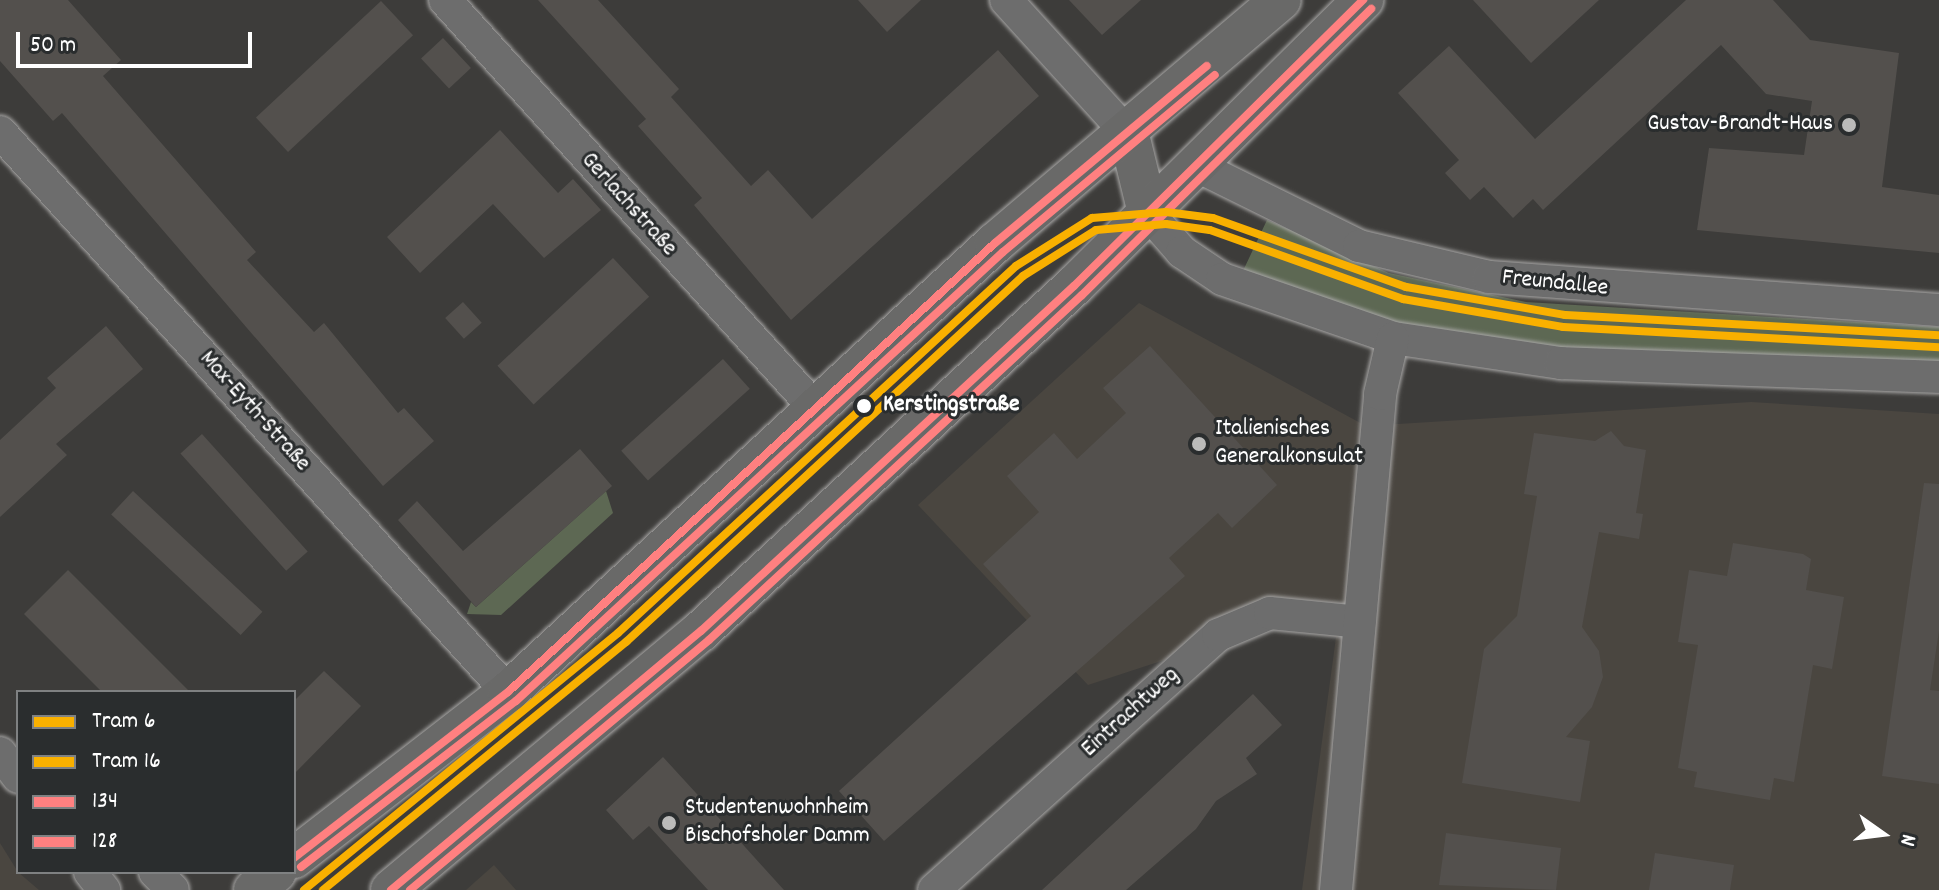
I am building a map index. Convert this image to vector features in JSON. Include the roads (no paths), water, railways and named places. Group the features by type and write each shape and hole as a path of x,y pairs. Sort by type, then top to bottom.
{"main road":[{"path":"296,856 508,692 814,407 1281,0"},
{"path":"391,890 701,631 1148,213 1193,164 1363,0"},
{"path":"1129,135 1193,164"},
{"path":"1129,135 1148,213"},
{"path":"254,890 274,874"}],"street":[{"name":"Gerlachstraße","path":"445,0 814,407"},
{"path":"1006,0 1129,135"},
{"name":"Max-Eyth-Straße","path":"0,132 508,692"},
{"name":"Freundallee","path":"1193,164 1359,246 1489,277 1939,310"},
{"path":"1148,213 1182,252 1222,279 1393,338 1561,363 1939,377"},
{"path":"1336,890 1380,394 1393,338"},
{"name":"Eintrachtweg","path":"934,890 1218,635 1270,613 1360,622"},
{"path":"0,735 16,749"},
{"path":"0,753 16,774"},
{"path":"92,874 104,890"},
{"path":"157,874 173,890"}],"tram line":[{"name":"6","path":"304,890 618,633 1016,266 1092,218 1166,212 1213,218 1406,287 1565,315 1939,335"},
{"name":"16","path":"323,890 626,642 1023,276 1096,230 1166,224 1210,230 1403,299 1563,327 1938,347"}],"place":[{"name":"Gustav-Brandt-Haus","path":"1849,125"},
{"name":"Kerstingstraße","path":"864,406"},
{"name":"Italienisches Generalkonsulat","path":"1199,444"},
{"name":"Studentenwohnheim Bischofsholer Damm","path":"669,823"}]}
